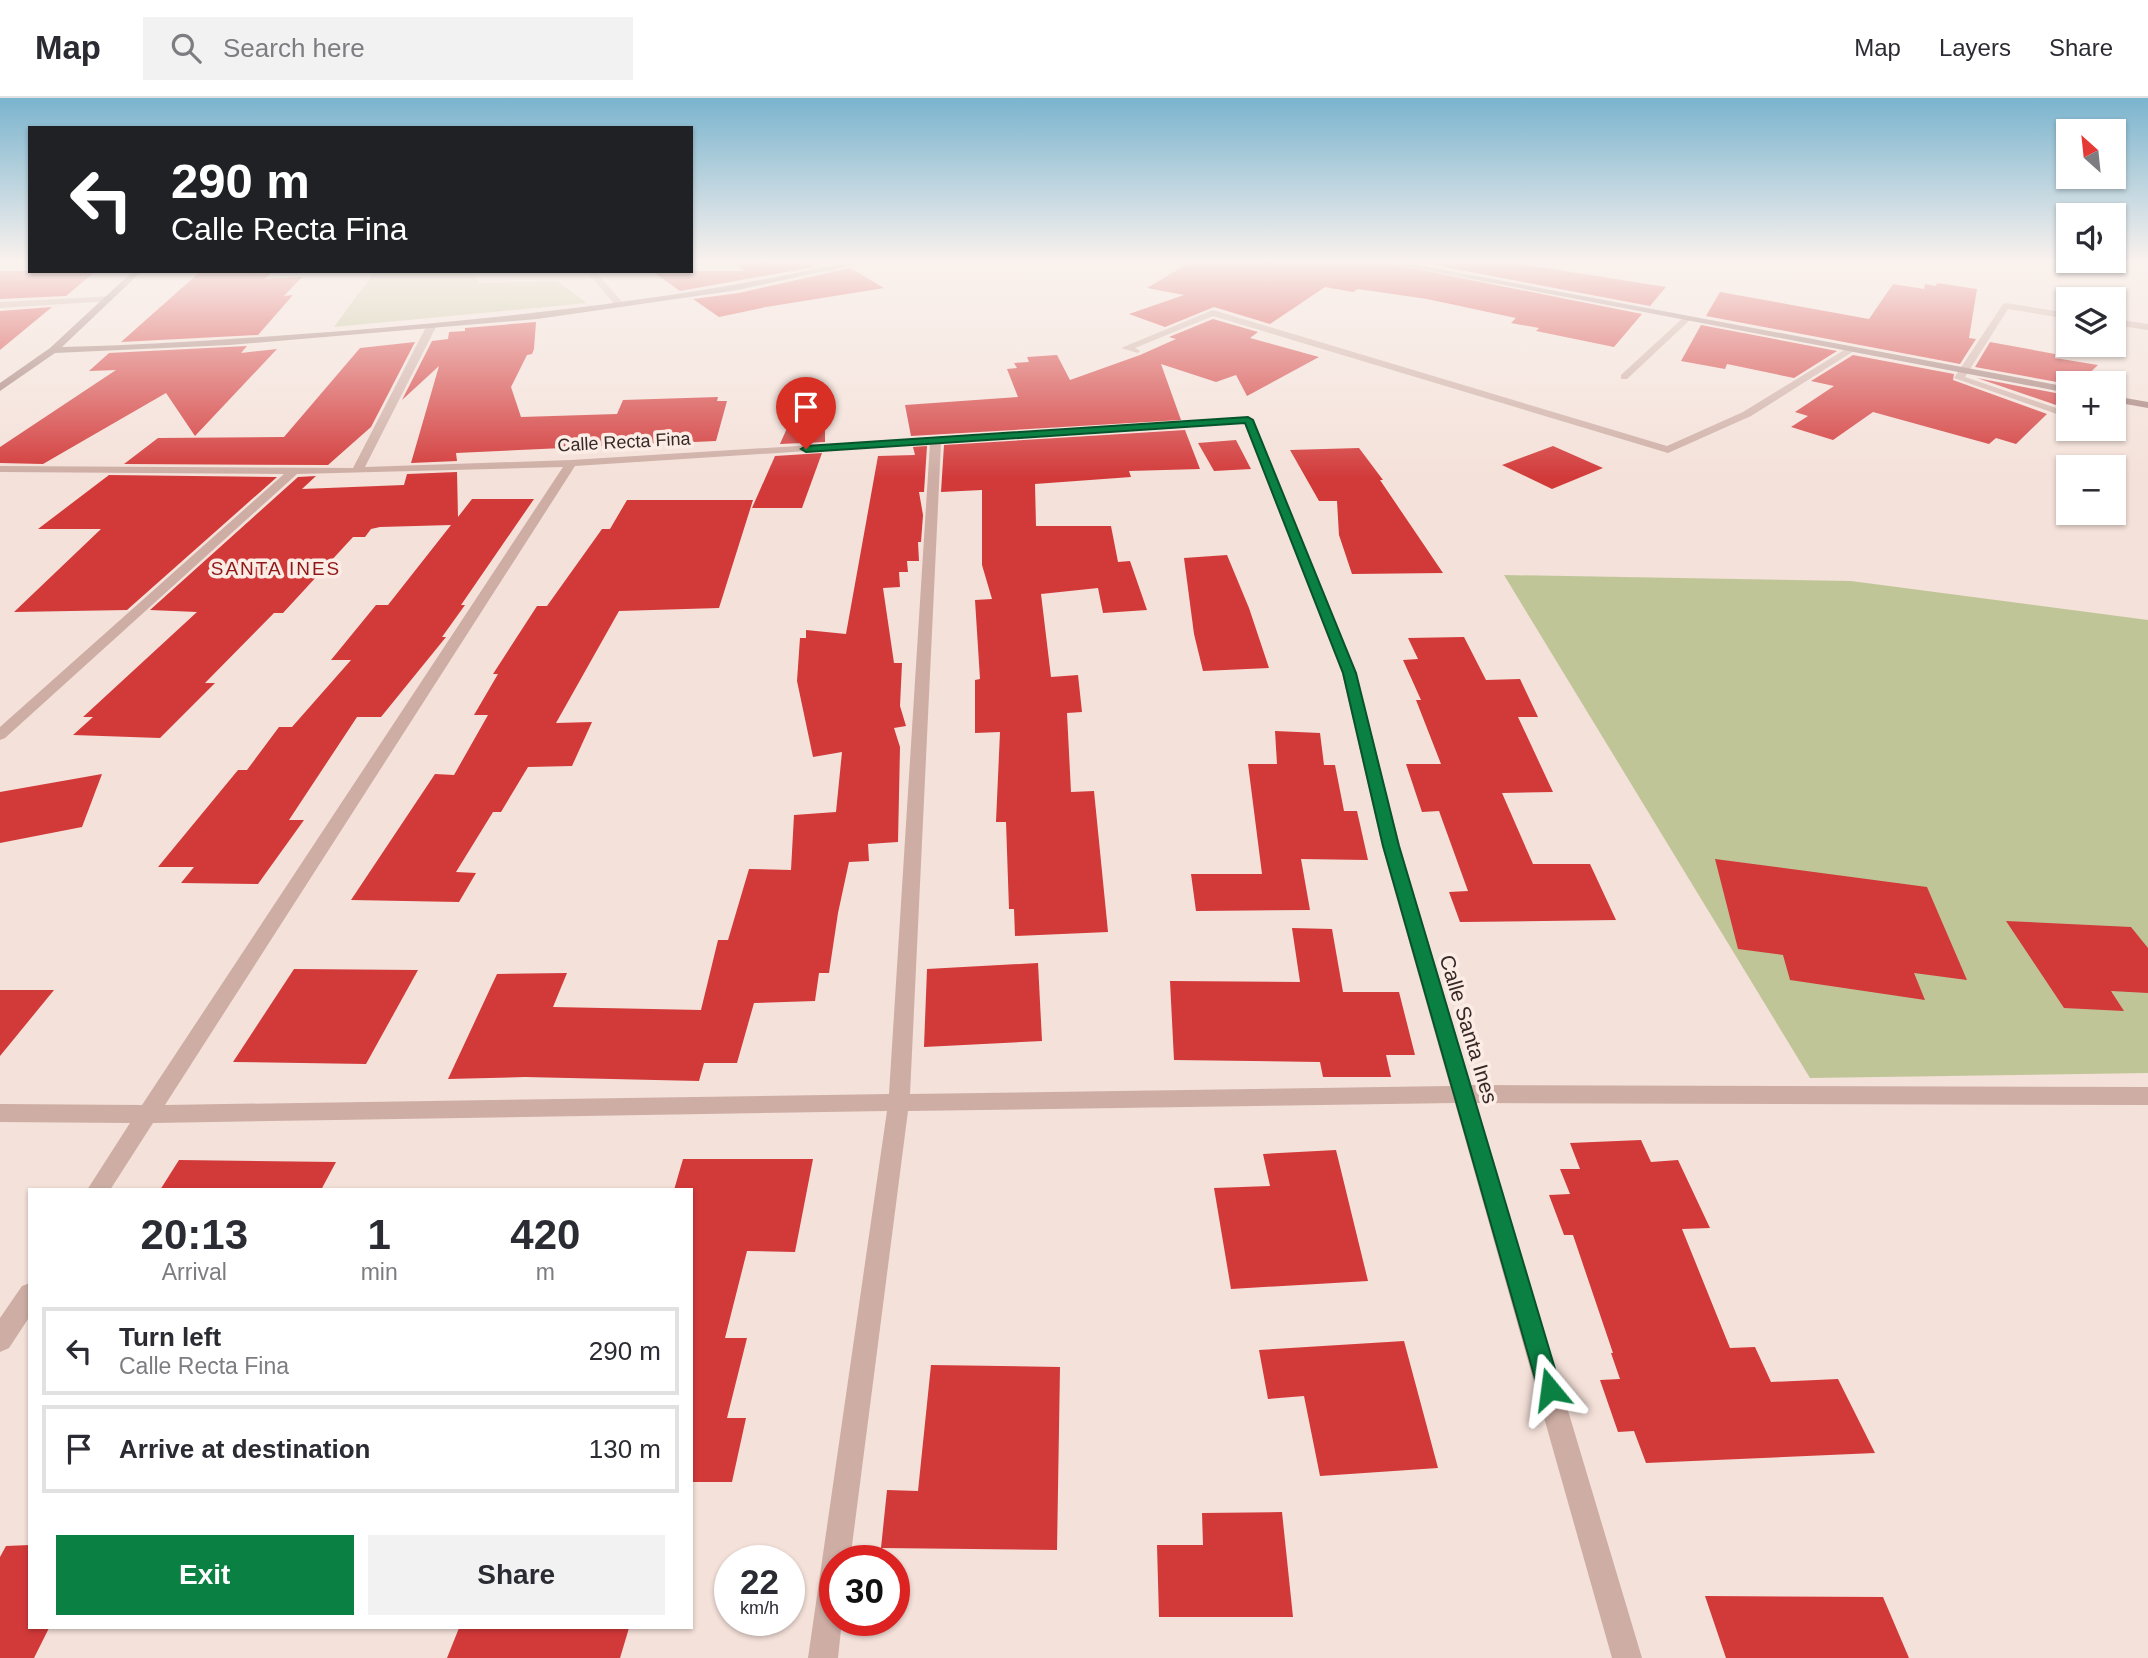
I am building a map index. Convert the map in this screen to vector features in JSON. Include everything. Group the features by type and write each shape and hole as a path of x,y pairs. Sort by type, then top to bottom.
{"main road":[{"path":"0,388 72,333"},
{"path":"53,350 120,349 349,333"},
{"path":"1766,333 2056,388"},
{"path":"2126,401 2148,405"}],"street":[{"path":"357,471 428,333"},
{"path":"1135,351 1126,348 1164,333"},
{"path":"1279,333 1668,450 1747,414 1852,349"},
{"path":"1624,377 1672,333"},
{"path":"1989,333 1959,378 2056,411"},
{"name":"Calle Recta Fina","path":"0,470 357,471 570,463 1248,420"},
{"name":"Calle Santa Ines","path":"1248,420 1349,673 1391,846 1627,1658"},
{"path":"838,1545 898,1102 936,440"},
{"path":"99,1188 570,463"},
{"path":"0,735 294,471"},
{"path":"0,1113 147,1114 1465,1094 2148,1096"},
{"path":"0,1340 28,1297"},
{"path":"822,1658 825,1636"}],"green space":[{"path":"1504,575 1851,581 2148,620 2148,1073 1810,1078"}],"building":[{"path":"0,333 21,333 0,350"},
{"path":"131,333 260,333 258,335 121,342"},
{"path":"449,333 535,333 532,354 527,355 511,387 521,417 617,414 623,400 718,397 717,401 727,401 716,441 456,453 457,461 411,463 439,366 402,400 432,341 448,339"},
{"path":"1179,333 1257,333 1250,338 1319,357 1247,396 1236,375 1216,382 1161,364 1181,420 911,436 905,405 1018,397 1007,369 1017,368 1014,363 1029,362 1027,357 1057,355 1070,380 1176,339 1169,337"},
{"path":"1545,333 1626,333 1614,347"},
{"path":"1697,333 1742,333 1837,351 1794,378 1727,364 1725,369 1681,361"},
{"path":"1795,333 1970,333 1969,338 1976,339 1960,364"},
{"path":"415,342 371,427 328,465 124,464 158,438 284,437 360,348"},
{"path":"1990,342 2055,354 2055,358 2098,365 2092,371 2056,371 2056,382 1975,367"},
{"path":"247,346 241,353 277,349 195,436 166,393 43,464 0,463 0,447 116,370 89,371 109,353"},
{"path":"1853,355 1954,374 1953,380 2047,414 2016,444 1996,438 1989,444 1873,412 1833,440 1791,427 1808,416 1795,412 1834,386 1811,381"},
{"path":"1977,378 2056,393 2056,405"},
{"path":"825,408 825,442 780,444 795,410"},
{"path":"1185,430 1200,469 1129,471 1131,477 1035,484 1036,526 1111,526 1118,562 1130,561 1147,610 1103,613 1098,588 1041,594 1051,677 1078,675 1082,712 1067,713 1071,792 1094,791 1108,932 1015,936 1014,909 1009,909 1006,822 996,822 1000,732 975,733 975,680 980,679 975,600 992,599 982,565 982,490 941,492 944,445"},
{"path":"1236,440 1251,469 1214,471 1198,443"},
{"path":"927,446 924,492 919,492 923,515 921,542 918,542 919,561 907,561 908,572 899,572 900,587 883,588 894,663 902,663 900,706 906,726 894,728 900,747 898,842 868,844 869,861 849,862 829,973 819,973 815,1001 754,1003 737,1063 704,1063 699,1081 525,1077 448,1079 497,974 567,973 553,1007 701,1010 718,940 728,940 749,869 791,870 794,815 836,812 842,752 813,757 797,681 800,638 806,638 806,630 846,634 878,456 915,455 913,447"},
{"path":"1553,446 1603,468 1552,489 1502,465"},
{"path":"1359,448 1443,573 1352,574 1339,535 1337,501 1319,501 1290,450"},
{"path":"822,453 802,508 752,508 775,456"},
{"path":"457,472 458,517 472,499 534,499 461,605 465,605 442,637 446,637 381,717 357,717 289,820 304,820 258,884 181,883 194,867 158,867 238,770 247,770 279,727 292,727 351,660 331,660 376,605 388,605 451,525 380,527 371,529 365,537 353,537 283,613 274,613 205,683 215,683 160,738 73,735 93,717 83,717 197,612 150,610 298,477 316,476 302,489 404,485 407,474"},
{"path":"109,475 277,477 127,610 14,612 101,529 38,529"},
{"path":"627,500 753,500 719,608 619,611 556,723 592,722 572,766 528,767 501,812 493,812 456,872 476,873 459,902 351,900 435,774 454,775 488,715 474,715 498,674 493,674 537,606 547,606 602,529 610,529"},
{"path":"1227,555 1249,608 1269,668 1203,671 1194,634 1184,558"},
{"path":"1464,637 1486,680 1520,679 1538,717 1518,717 1553,792 1502,793 1533,864 1590,864 1616,920 1460,922 1449,892 1468,891 1439,811 1422,812 1406,764 1441,764 1416,700 1421,700 1403,660 1418,659 1408,638"},
{"path":"1275,731 1320,733 1324,765 1335,765 1344,811 1357,811 1368,860 1301,859 1310,910 1196,911 1191,874 1262,874 1248,764 1277,764"},
{"path":"102,774 82,827 0,843 0,792"},
{"path":"1715,859 1927,887 1967,980 1914,973 1925,1000 1790,980 1783,955 1738,949"},
{"path":"2006,921 2131,927 2148,948 2148,993 2111,991 2124,1011 2064,1008"},
{"path":"1292,928 1332,929 1343,992 1399,992 1415,1055 1386,1055 1391,1077 1323,1077 1320,1062 1174,1060 1170,981 1300,982"},
{"path":"1038,963 1042,1041 924,1047 927,969"},
{"path":"294,969 418,970 366,1064 233,1062"},
{"path":"0,990 54,990 0,1056"},
{"path":"1641,1140 1651,1162 1678,1160 1710,1228 1682,1229 1730,1348 1755,1347 1771,1382 1838,1379 1875,1453 1646,1463 1634,1431 1618,1432 1600,1380 1620,1379 1613,1353 1573,1235 1564,1235 1549,1195 1570,1194 1560,1169 1580,1169 1570,1143"},
{"path":"1336,1150 1368,1281 1231,1289 1214,1188 1270,1186 1263,1154"},
{"path":"683,1159 813,1159 795,1252 747,1251 725,1338 747,1338 727,1418 746,1418 732,1482 693,1482 693,1188 675,1188"},
{"path":"179,1160 336,1162 322,1188 161,1188"},
{"path":"1404,1341 1438,1468 1320,1476 1304,1396 1268,1399 1259,1350"},
{"path":"931,1365 1060,1367 1057,1550 910,1548 910,1545 881,1545 887,1490 918,1491"},
{"path":"1282,1512 1293,1617 1159,1617 1157,1545 1203,1545 1202,1513"},
{"path":"28,1545 28,1629 48,1629 34,1658 0,1658 0,1557 6,1546"},
{"path":"1705,1596 1883,1597 1909,1658 1726,1658"},
{"path":"459,1629 629,1629 620,1658 447,1658"}],"district":[{"name":"SANTA INES","path":"276,568"}],"route":[{"path":"806,449 1248,420 1349,673 1391,846 1550,1389"}]}
